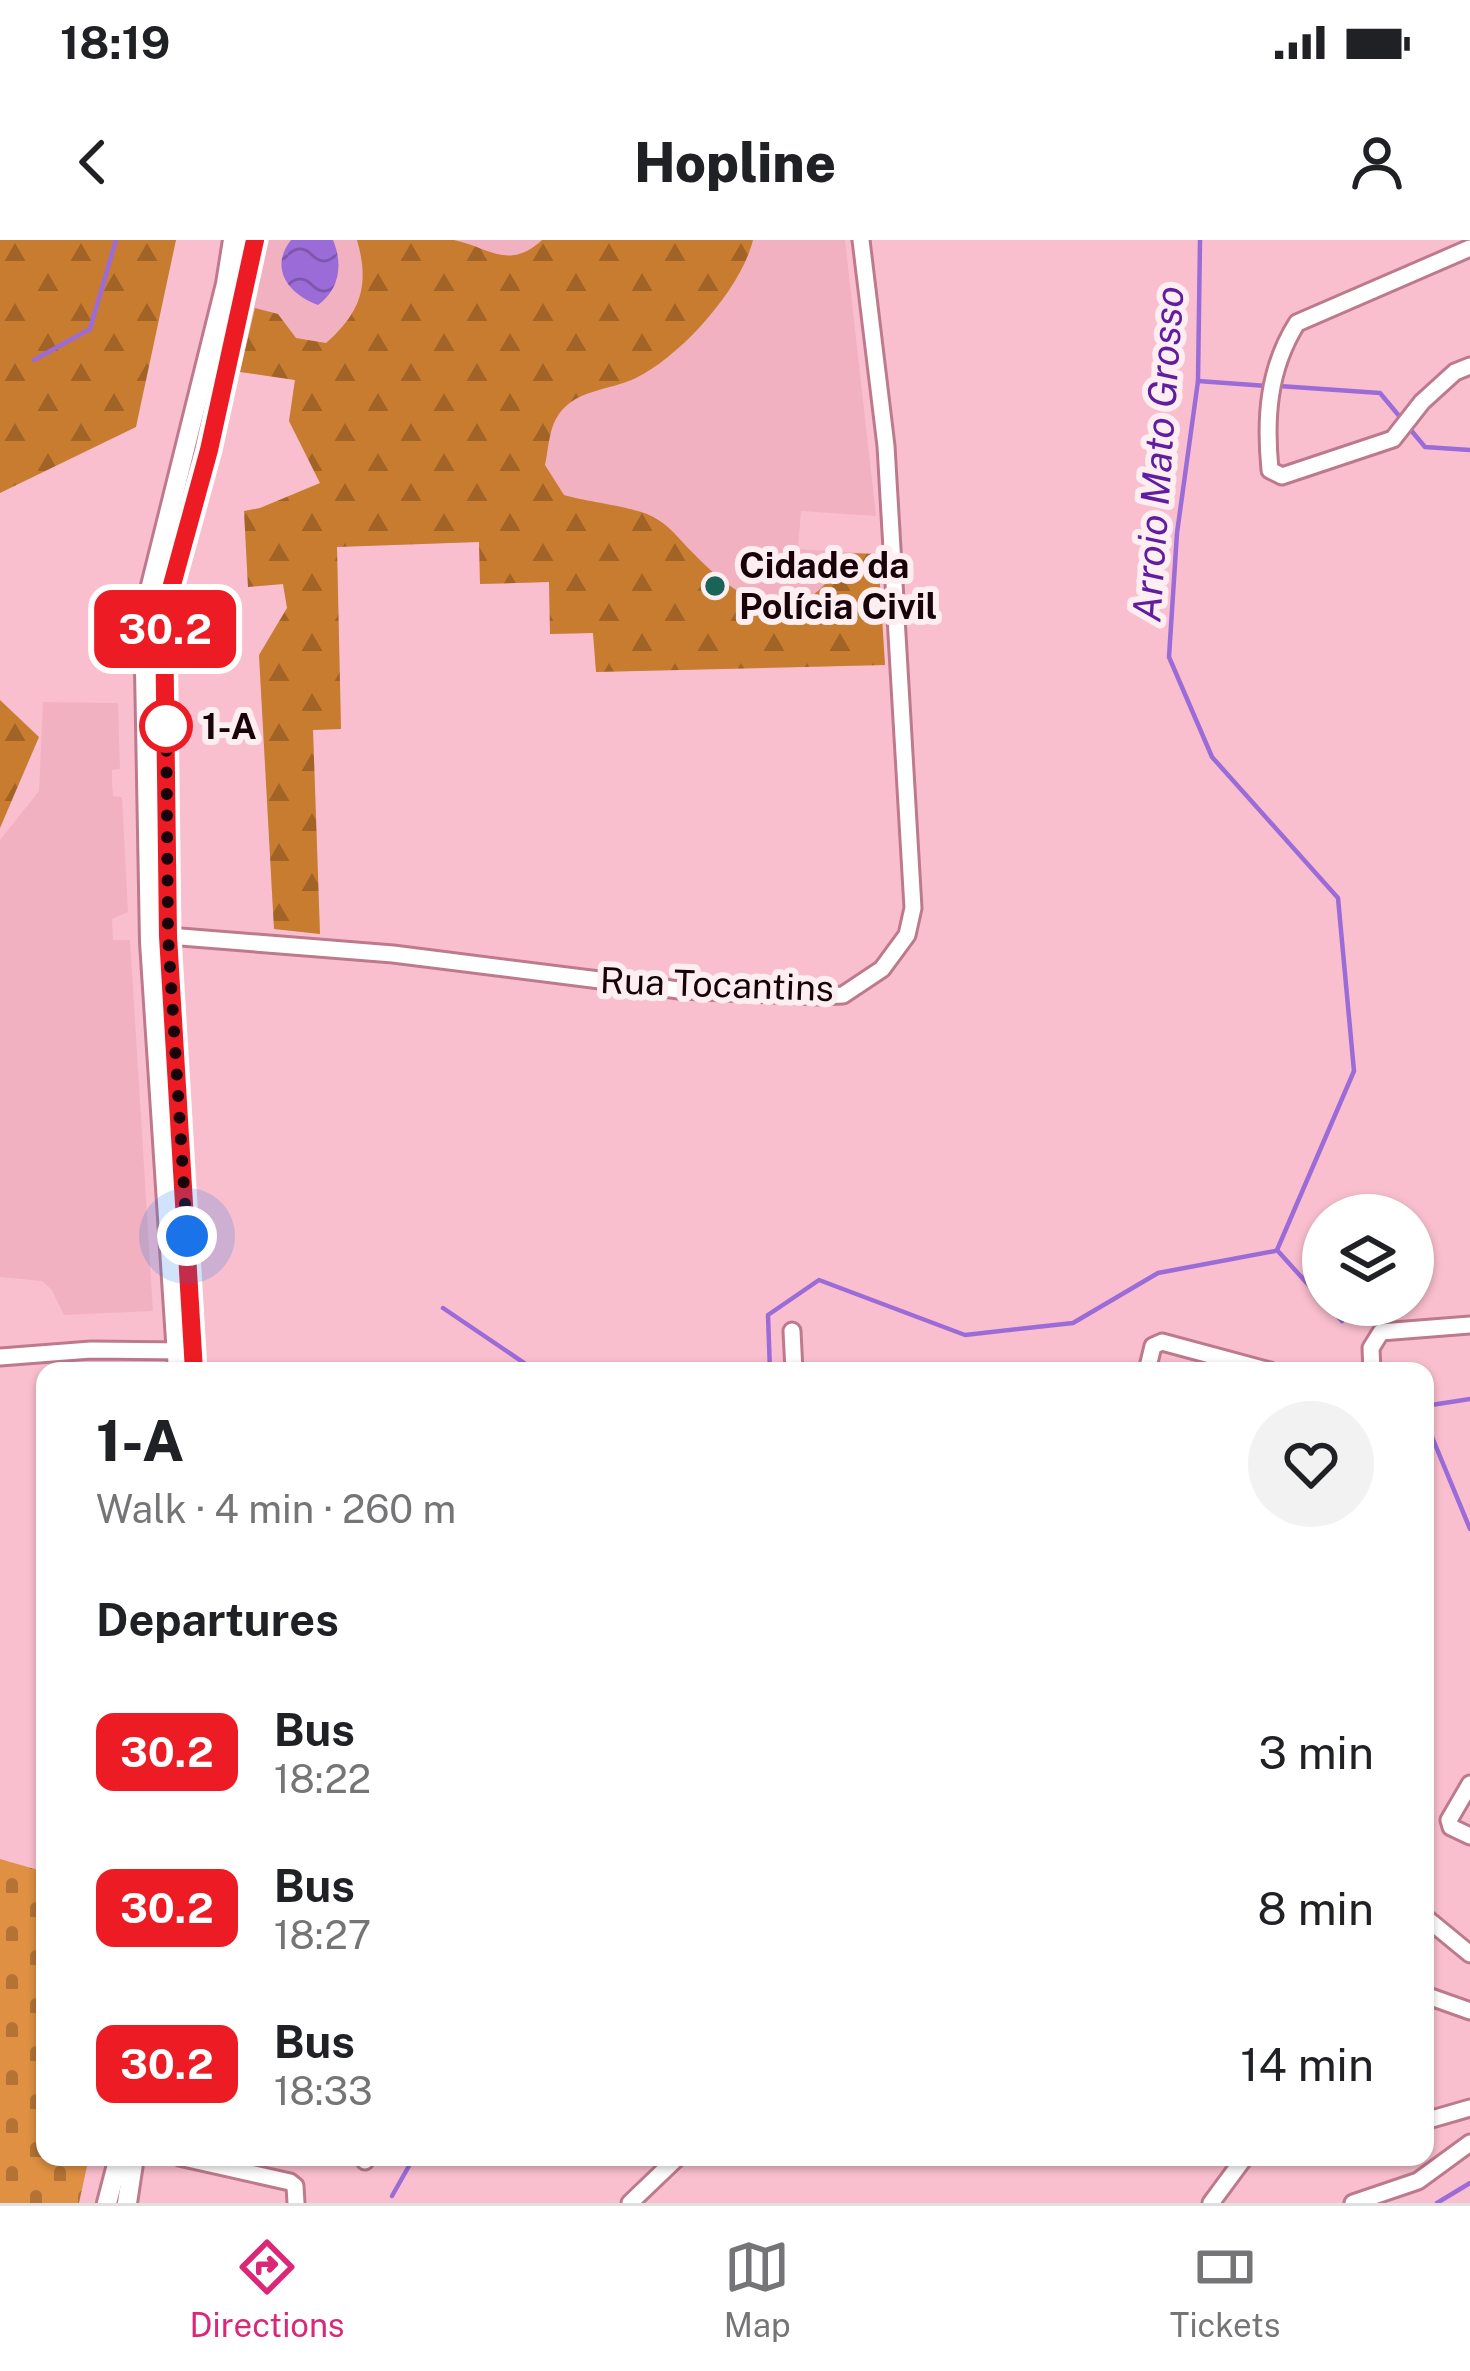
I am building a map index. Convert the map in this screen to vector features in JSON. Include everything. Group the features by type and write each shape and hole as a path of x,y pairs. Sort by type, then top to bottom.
{"main road":[{"path":"183,1357 151,942 144,614 233,240"},
{"path":"183,1357 168,936 164,614 209,450 255,240"},
{"path":"106,2203 116,2166"},
{"path":"127,2203 133,2166"}],"street":[{"name":"Rua Tocantins","path":"168,936 393,954 680,990 844,994 882,969 907,935 913,908 886,446 861,240"},
{"path":"1470,248 1297,323 1274,375 1266,422 1270,470 1282,476 1393,439 1423,402 1455,372 1470,366"},
{"path":"1372,1362 1371,1348 1381,1332 1470,1325"},
{"path":"792,1331 794,1362"},
{"path":"1151,1362 1157,1343 1234,1362"},
{"path":"0,1357 92,1350 183,1357"},
{"path":"1470,1784 1449,1823 1470,1836"},
{"path":"1434,1924 1470,1954"},
{"path":"1434,1998 1470,2011"},
{"path":"1434,2118 1470,2108"},
{"path":"1353,2203 1418,2181 1470,2143"},
{"path":"218,2166 290,2182 295,2186 296,2203"},
{"path":"630,2203 669,2166"},
{"path":"1211,2203 1238,2166"}],"shaded area":[{"name":"Cidade da Polícia Civil","path":"268,240 845,240 876,516 801,511 798,549 878,554 885,665 596,672 593,633 550,634 549,582 480,584 479,542 337,547 341,729 313,730 320,934 274,929 259,655 287,608 283,584 248,587 244,511 320,484 289,421 295,380 240,372"},
{"path":"43,702 118,703 120,769 112,770 112,783 113,796 122,797 128,912 112,919 113,940 130,940 153,1311 64,1315 42,1281 0,1277 0,840 39,791"}],"green space":[{"path":"0,240 176,240 136,427 0,493"},
{"name":"Cidade da Polícia Civil","path":"357,240 454,240 509,255 542,240 753,240 736,279 690,338 636,378 581,396 563,409 552,429 545,465 564,495 655,518 736,590 771,605 807,599 828,581 846,553 878,554 885,665 596,672 593,633 550,634 549,582 480,584 479,542 337,547 341,729 313,730 320,934 274,929 259,655 287,608 283,584 248,587 244,511 320,483 289,421 295,380 240,372 255,308 278,314 296,338 326,343 338,332 360,297 363,271"},
{"path":"0,700 39,737 0,828"},
{"path":"0,1859 36,1869 36,2166 87,2166 79,2203 0,2203"}],"water":[{"path":"291,240 333,240 338,276 318,305 298,294 285,279 282,260"}],"waterway":[{"path":"34,360 90,329 116,240"},
{"name":"Arroio Mato Grosso","path":"1200,240 1198,381 1177,533 1169,657 1212,757 1338,898 1354,1071 1277,1250 1302,1278"},
{"path":"1198,381 1267,386"},
{"path":"1279,386 1380,393 1425,447 1470,450"},
{"path":"770,1362 768,1315 819,1280 965,1335 1073,1323 1158,1273 1275,1251"},
{"path":"443,1308 523,1362"},
{"path":"1434,1405 1470,1399"},
{"name":"Arroio Mato Grosso","path":"1434,1442 1470,1529"},
{"path":"392,2196 409,2166"},
{"name":"Arroio Mato Grosso","path":"1437,2203 1470,2183"}],"bus line":[{"name":"30.2","path":"193,1362 168,936 164,614 209,450 255,240"}],"place":[{"name":"Cidade da Polícia Civil","path":"715,586"},
{"name":"1-A","path":"166,726"}],"route":[{"path":"166,726 166,706 168,936 187,1236"}]}
